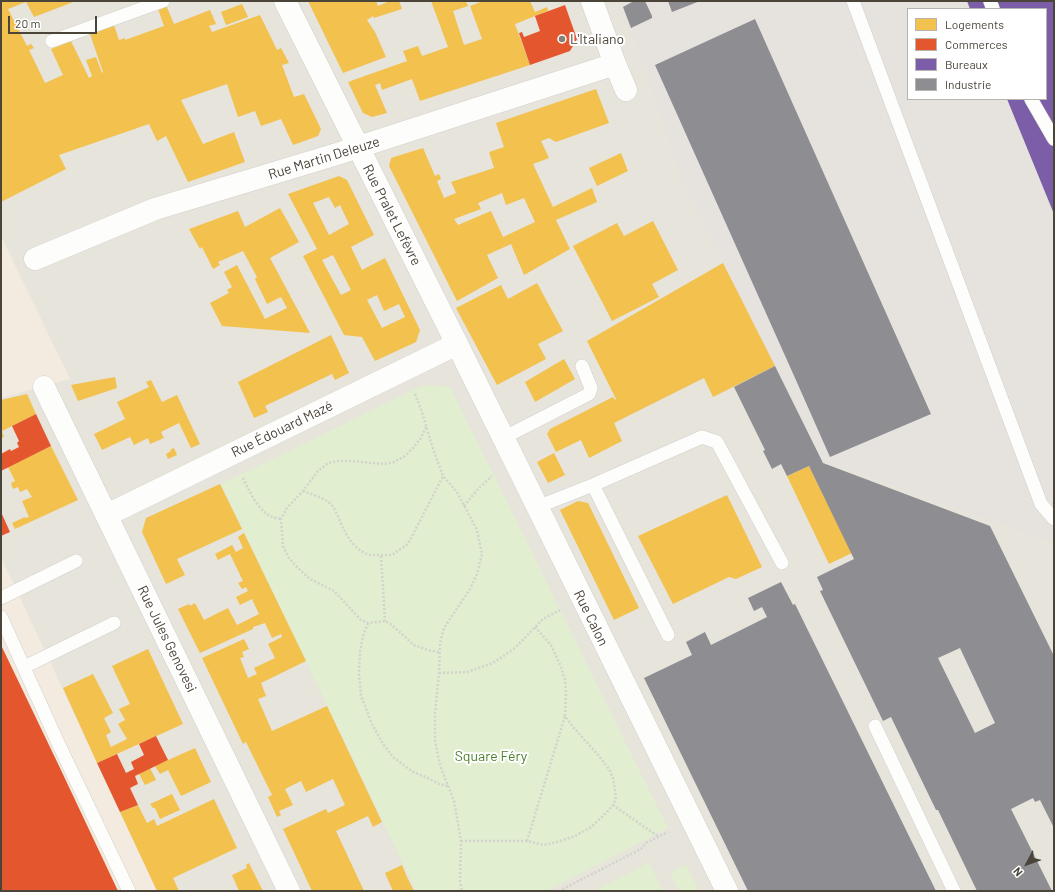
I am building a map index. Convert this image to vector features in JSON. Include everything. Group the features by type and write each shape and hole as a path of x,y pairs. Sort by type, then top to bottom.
{"street":[{"name":"Rue Pralet Lefèvre","path":"286,1 457,344"},
{"path":"592,1 626,90"},
{"name":"Rue Martin Deleuze","path":"35,259 155,209 358,148 615,64"},
{"name":"Rue Édouard Mazé","path":"107,515 457,344"},
{"name":"Rue Calon","path":"457,344 727,891"},
{"name":"Rue Jules Genovesi","path":"44,387 289,891"}],"lane":[{"path":"52,41 163,1"},
{"path":"853,1 1041,504 1054,519"},
{"path":"1032,100 1054,139"},
{"path":"503,438 589,394 591,388 582,366"},
{"path":"537,507 593,485 702,437 717,442 782,563"},
{"path":"593,485 668,635"},
{"path":"1,598 76,561"},
{"path":"1,617 59,745 129,891"},
{"path":"24,668 114,624"},
{"path":"875,726 954,891"}],"path":[{"path":"403,370 414,390 443,476 457,492 477,530 482,554 477,574 470,588 444,628 439,652 439,673 435,713 435,741 440,765 454,801 461,841 460,881 462,891"},
{"path":"426,426 421,438 412,449 394,462 384,464 351,461 328,463 318,471 303,491 287,508 281,519 283,546 288,557 298,568 310,578 334,591 361,620 368,623 386,621 414,645 439,652"},
{"path":"464,506 493,475 515,463"},
{"path":"241,474 248,489 264,512 271,517 281,519"},
{"path":"303,491 322,499 333,506 344,530 357,548 373,556 392,555 408,544 443,476"},
{"path":"382,556 386,621"},
{"path":"439,673 467,672 492,663 515,648 543,619 560,610 584,602"},
{"path":"368,623 363,636 360,652 359,674 361,696 372,724 383,744 393,756 413,772 439,784 448,786"},
{"path":"461,841 528,841 544,845 557,842 576,836 591,827 606,813 616,799 613,778 609,769 572,727 566,716 565,680 562,667 551,645 535,627"},
{"path":"528,841 566,716"},
{"path":"613,805 659,837"},
{"path":"559,891 641,849 646,843 692,820"}],"shaded area":[{"path":"1,1 1054,1 1054,891 1,891"},
{"path":"621,1 1054,1 1054,543 821,459 684,184 645,66"},
{"path":"1,236 70,379 1,398"},
{"path":"1,557 157,891 1,891"}],"green space":[{"name":"Square Féry","path":"424,385 450,387 668,828 546,891 416,891 221,484"},
{"path":"649,863 663,891 593,891"},
{"path":"686,865 699,891 679,891 670,873"}],"building: Logements":[{"path":"1,1 76,1 34,17 26,2 8,9 27,46 31,44 34,48 29,50 45,83 63,75 51,49 71,41 89,78 92,76 86,60 96,57 102,73 103,72 90,34 114,25 119,40 125,38 125,40 164,26 158,9 166,5 174,24 210,10 216,24 209,26 212,32 260,15 277,50 281,48 289,63 282,65 294,97 304,94 321,129 318,136 293,145 281,119 261,126 255,111 238,117 227,84 181,100 203,144 234,132 245,162 188,182 166,136 157,141 149,124 59,155 66,169 1,202"},
{"path":"308,1 376,1 378,6 390,1 399,1 402,9 374,18 373,16 367,20 375,32 386,57 343,73"},
{"path":"431,1 466,1 468,6 453,11 464,45 482,39 470,6 483,1 530,1 535,12 547,7 548,11 515,24 530,65 420,101 412,79 382,90 380,83 375,85 387,113 372,117 363,113 348,82 407,61 403,51 418,46 422,56 448,47"},
{"path":"242,4 248,17 226,25 221,12"},
{"path":"596,89 609,123 556,142 549,138 541,141 549,158 533,164 553,207 592,188 597,202 556,220 570,249 524,275 511,244 487,255 498,278 457,301 389,166 391,158 423,148 435,176 439,174 441,179 437,181 444,198 456,193 451,182 494,168 489,152 504,147 496,123","holes":["502,193 506,205 524,198 535,222 503,237 491,211 458,225 454,219 481,209 478,203"]},
{"path":"621,153 628,171 597,186 589,168"},
{"path":"339,176 347,180 374,235 351,247 362,270 385,258 420,330 416,342 375,361 362,337 344,335 303,256 317,249 288,194","holes":["329,197 335,208 340,205 349,224 329,235 313,203","333,255 351,290 341,295 322,260","377,295 384,311 399,304 405,317 382,328 367,300"]},
{"path":"280,208 299,242 270,258 310,333 222,326 210,303 229,293 227,290 232,287 224,272 237,265 265,319 287,308 281,297 267,304 255,279 257,277 243,251 218,262 220,265 213,269 202,247 200,249 189,229 238,211 245,227"},
{"path":"653,221 678,270 652,284 659,297 612,321 573,246 617,223 624,236"},
{"path":"723,263 775,366 713,397 704,378 614,423 622,441 589,458 581,440 556,452 547,434 550,429 613,397 615,400 616,399 587,341"},
{"path":"537,283 563,331 538,344 546,359 497,385 456,308 501,285 508,299"},
{"path":"331,335 349,373 335,380 332,374 265,406 268,412 254,418 238,382"},
{"path":"564,359 575,379 535,402 525,382"},
{"path":"115,377 117,388 78,401 71,385"},
{"path":"151,380 162,402 177,395 200,444 191,448 179,423 161,432 164,438 150,444 148,438 134,445 130,437 102,450 94,434 125,419 117,402 149,387 146,382"},
{"path":"27,394 36,414 2,431 4,437 1,438 1,400"},
{"path":"51,446 78,500 15,529 12,523 25,517 29,517 22,501 32,497 27,489 20,492 18,487 13,489 11,483 15,481 8,467"},
{"path":"174,448 177,455 168,459 166,454"},
{"path":"554,453 565,475 548,483 537,462"},
{"path":"809,466 852,553 829,564 787,476"},
{"path":"220,484 242,529 177,559 185,575 166,584 142,532 146,518"},
{"path":"727,495 762,567 736,579 729,577 673,604 638,536"},
{"path":"578,501 588,503 639,608 614,620 560,510"},
{"path":"244,533 306,661 261,683 266,696 258,699 272,731 327,706 382,822 373,827 368,816 336,831 364,891 312,891 283,829 326,809 328,813 345,805 333,779 306,792 301,781 285,789 293,805 279,811 281,815 277,817 268,797 272,795 246,742 243,744 202,658 244,639 249,649 242,652 244,657 240,658 248,678 257,674 254,668 275,658 268,644 282,637 281,634 272,638 265,623 253,627 253,629 200,653 178,609 195,603 204,620 228,608 237,625 259,614 252,599 240,605 236,597 248,591 246,587 242,589 238,583 243,581 230,554 218,560 215,554 232,545 236,552 243,548 238,537"},
{"path":"148,649 183,724 97,763 63,688 93,674 113,713 104,718 111,732 106,735 111,747 127,739 118,724 125,720 119,709 130,704 112,666"},
{"path":"195,748 211,782 181,796 168,770 160,774 155,766"},
{"path":"150,768 156,780 145,785 139,774"},
{"path":"172,794 180,810 160,819 155,808 153,808 150,804"},
{"path":"214,799 237,848 173,878 179,891 157,891 120,812 138,805 147,823 154,819 157,826"},
{"path":"249,863 263,891 239,891 232,875 247,868 246,865"},
{"path":"402,865 414,891 393,891 385,873"}],"building: Commerces":[{"path":"565,5 577,39 570,51 530,65 519,33 522,32 524,37 540,31 535,16"},
{"path":"36,414 51,446 1,471 1,454 10,449 11,451 19,447 17,443 19,441 12,426"},
{"path":"1,512 10,532 1,536"},
{"path":"1,645 60,768 118,891 1,891"},
{"path":"156,736 168,760 135,776 138,784 130,788 138,805 120,812 97,763 117,754 126,773 134,769 131,762 144,755 139,744"}],"building: Bureaux":[{"path":"967,1 1054,1 1054,214 1007,100 1047,100 1047,8 970,8"}],"building: Industrie":[{"path":"634,1 645,1 652,18 631,28 623,7"},
{"path":"668,1 700,1 672,12"},
{"path":"755,19 931,414 830,457 655,65"},
{"path":"775,366 823,463 990,526 1054,656 1054,828 1040,800 1035,802 1033,798 1011,809 1052,891 977,891 891,717 883,721 820,591 823,590 817,577 854,559 809,466 787,476 781,464 772,469 763,451 765,450 734,387","holes":["960,648 995,723 975,733 938,658"]},
{"path":"781,582 793,605 795,604 936,891 748,891 644,678 692,655 686,642 705,632 711,645 767,617 762,607 754,611 748,598"}],"place":[{"name":"L'Italiano","path":"562,39"}]}
